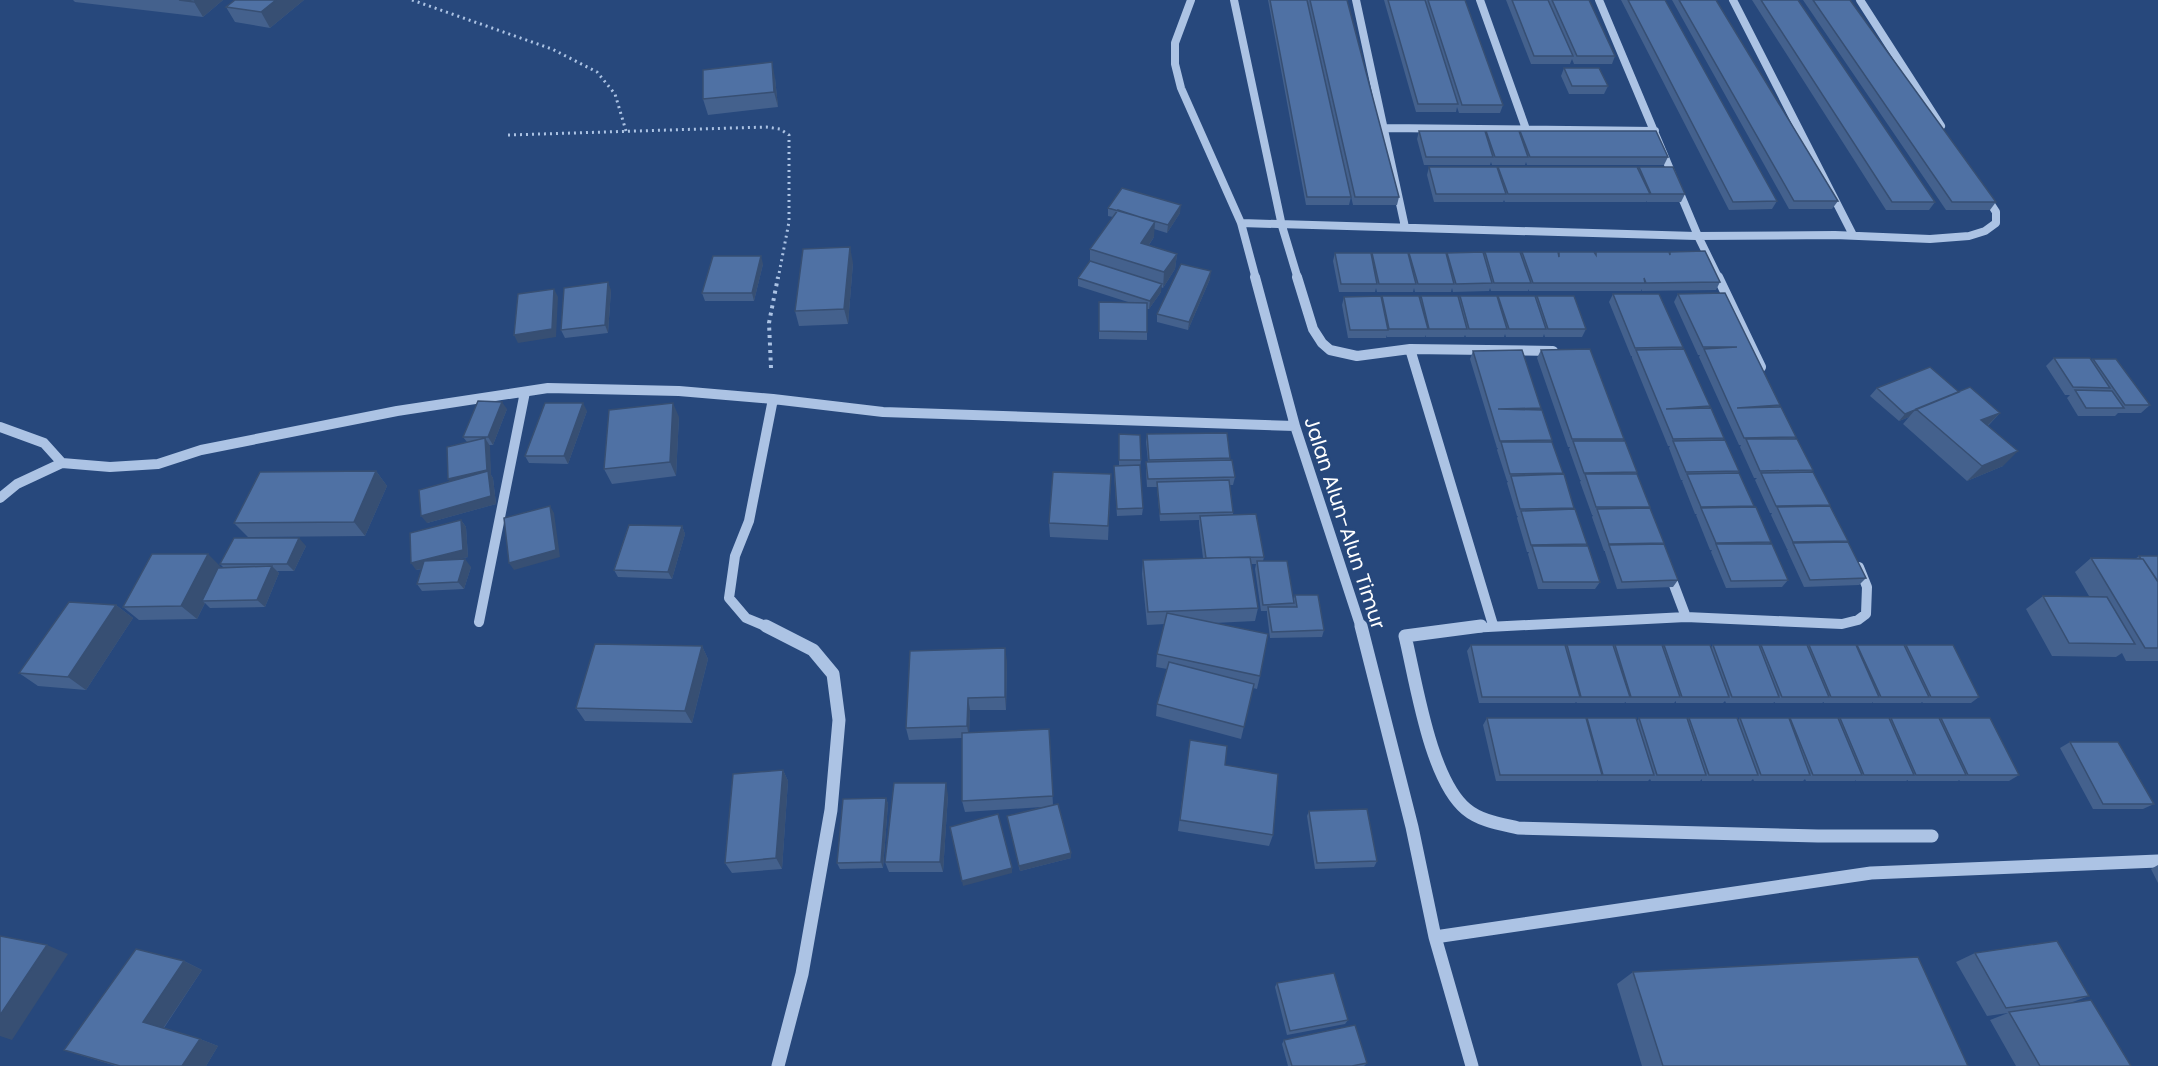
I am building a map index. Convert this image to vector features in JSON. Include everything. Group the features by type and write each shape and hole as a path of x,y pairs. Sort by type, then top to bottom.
{"street":[{"name":"Jalan Alun-Alun Timur","path":"1191,0 1174,43 1179,80 1241,223 1295,426 1364,637 1412,827 1435,937 1471,1066"},
{"path":"1234,0 1282,226 1313,329 1322,343 1342,354 1357,356 1410,349 1559,351"},
{"path":"1356,0 1405,227"},
{"path":"1479,0 1526,129"},
{"path":"1599,0 1698,236 1764,372"},
{"path":"1733,0 1853,235"},
{"path":"1860,0 1946,134"},
{"path":"1385,128 1655,131"},
{"path":"1241,223 1282,226 1405,227 1698,236 1853,235 1953,239 1976,236 1989,231 1996,223 1996,212 1977,183"},
{"path":"1410,349 1493,625"},
{"path":"0,498 17,484 62,463 110,467 158,464 201,450 386,414 548,388 679,391 883,412 1295,426"},
{"path":"479,622 525,392"},
{"path":"773,399 749,521 735,556 729,598 746,618 782,633 813,650 833,674 839,720 831,810 802,974 778,1066"},
{"path":"0,427 44,443 62,463"},
{"path":"1855,560 1867,587 1866,614 1858,620 1842,624 1686,617 1493,625 1405,636 1440,774 1451,795 1466,809 1489,822 1518,828 1818,836 1932,836"},
{"path":"1666,562 1686,617"},
{"path":"1435,937 1871,873 2158,861"}],"path":[{"path":"412,0 552,49 597,72 615,94 626,131"},
{"path":"508,135 766,127 780,129 789,135 789,222 769,323 773,399"}],"building":[{"path":"235,0 276,0 261,12 226,7"},
{"path":"1270,0 1307,0 1351,197 1307,197"},
{"path":"1310,0 1347,0 1399,197 1355,197"},
{"path":"1388,0 1425,0 1458,104 1418,104"},
{"path":"1428,0 1465,0 1503,105 1462,105"},
{"path":"1512,0 1548,0 1573,56 1534,56"},
{"path":"1552,0 1589,0 1615,56 1577,56"},
{"path":"1628,0 1665,0 1777,201 1733,202"},
{"path":"1679,0 1716,0 1838,201 1794,201"},
{"path":"1761,0 1798,0 1935,202 1892,202"},
{"path":"1813,0 1850,0 1996,202 1952,202"},
{"path":"772,62 774,92 703,99 703,70"},
{"path":"1564,68 1599,68 1608,86 1572,86"},
{"path":"1419,131 1485,131 1493,157 1426,157"},
{"path":"1486,131 1519,131 1528,157 1495,157"},
{"path":"1520,131 1656,131 1668,157 1530,157"},
{"path":"1429,167 1497,167 1506,194 1436,194"},
{"path":"1498,167 1637,167 1650,194 1508,194"},
{"path":"1639,167 1673,167 1685,194 1651,194"},
{"path":"1122,188 1181,205 1168,225 1108,208"},
{"path":"1118,210 1155,222 1141,243 1177,254 1164,272 1090,249"},
{"path":"850,247 844,309 795,311 803,249"},
{"path":"1705,251 1720,282 1646,283 1644,278 1645,283 1533,283 1522,252 1558,252 1559,257 1559,252 1594,252 1596,255 1596,252 1669,252 1670,255 1670,252"},
{"path":"1483,252 1492,283 1456,284 1447,253"},
{"path":"1485,252 1520,252 1531,283 1494,283"},
{"path":"1335,253 1371,253 1377,284 1341,284"},
{"path":"1372,253 1408,253 1416,284 1379,284"},
{"path":"1409,253 1446,253 1454,284 1418,284"},
{"path":"713,256 761,256 752,293 702,293"},
{"path":"1090,261 1162,284 1150,301 1078,278"},
{"path":"1181,264 1211,271 1189,322 1157,314"},
{"path":"608,282 605,325 561,330 564,288"},
{"path":"554,289 552,329 514,335 518,294"},
{"path":"1725,293 1780,405 1737,408 1781,407 1796,437 1744,438 1704,349 1737,347 1703,347 1678,294"},
{"path":"1613,294 1659,294 1683,347 1635,348"},
{"path":"1381,296 1388,330 1350,330 1344,297"},
{"path":"1382,296 1419,296 1428,329 1389,329"},
{"path":"1421,296 1458,296 1467,329 1429,329"},
{"path":"1460,296 1497,296 1507,329 1469,329"},
{"path":"1498,296 1535,296 1546,329 1509,329"},
{"path":"1537,296 1574,296 1586,329 1548,329"},
{"path":"1099,302 1147,303 1147,332 1099,331"},
{"path":"1590,349 1624,439 1572,439 1541,350"},
{"path":"1684,349 1710,406 1666,409 1711,408 1724,438 1673,439 1636,350"},
{"path":"1522,350 1541,408 1498,409 1542,410 1552,440 1500,441 1473,351"},
{"path":"2054,358 2090,358 2110,388 2073,387"},
{"path":"2093,359 2116,359 2150,405 2125,405"},
{"path":"1930,367 1959,392 1905,414 1877,388"},
{"path":"1970,387 2000,413 1981,420 2018,451 1982,466 1916,409"},
{"path":"2075,390 2112,391 2124,408 2086,408"},
{"path":"478,401 502,402 488,437 463,437"},
{"path":"545,403 583,403 564,456 525,456"},
{"path":"673,403 670,462 604,469 609,410"},
{"path":"1227,433 1230,458 1149,460 1147,434"},
{"path":"1119,434 1140,435 1141,460 1119,460"},
{"path":"485,438 487,470 448,479 447,447"},
{"path":"1746,439 1797,439 1813,470 1760,471"},
{"path":"1725,440 1739,471 1686,472 1673,441"},
{"path":"1573,441 1625,441 1637,472 1584,473"},
{"path":"1501,442 1552,442 1563,473 1510,474"},
{"path":"1232,460 1235,477 1148,479 1146,462"},
{"path":"1140,465 1143,508 1117,509 1114,466"},
{"path":"376,471 354,522 234,523 260,472"},
{"path":"488,471 491,496 421,516 419,490"},
{"path":"1053,472 1111,474 1108,526 1049,523"},
{"path":"1813,472 1830,505 1776,506 1761,473"},
{"path":"1739,473 1754,506 1701,507 1687,474"},
{"path":"1564,474 1574,508 1520,509 1511,476"},
{"path":"1585,474 1637,474 1650,507 1596,507"},
{"path":"1229,480 1233,512 1160,514 1157,482"},
{"path":"550,506 556,550 509,563 504,518"},
{"path":"1830,506 1848,541 1793,542 1777,507"},
{"path":"1756,507 1771,542 1716,543 1701,508"},
{"path":"1650,508 1664,543 1609,544 1597,509"},
{"path":"1575,509 1587,544 1531,545 1521,511"},
{"path":"1256,514 1264,557 1206,558 1200,516"},
{"path":"461,520 463,550 411,563 410,533"},
{"path":"629,525 682,526 668,572 614,570"},
{"path":"234,538 299,538 287,564 220,564"},
{"path":"1848,542 1866,578 1810,580 1793,543"},
{"path":"1664,544 1678,580 1622,582 1609,545"},
{"path":"1716,544 1772,544 1788,580 1731,581"},
{"path":"1532,546 1588,546 1600,582 1543,582"},
{"path":"152,554 208,554 181,606 123,607"},
{"path":"2139,556 2158,556 2158,580 2143,559"},
{"path":"1250,557 1258,608 1148,612 1143,560"},
{"path":"2091,558 2143,559 2158,582 2158,648 2145,648"},
{"path":"465,559 458,582 417,584 424,561"},
{"path":"1257,561 1287,561 1294,603 1263,605"},
{"path":"272,566 257,600 202,601 218,568"},
{"path":"1295,595 1318,595 1324,630 1272,632 1268,607 1297,607"},
{"path":"2043,596 2107,597 2135,644 2069,643"},
{"path":"69,602 116,605 68,677 19,673"},
{"path":"1167,613 1268,634 1260,676 1157,654"},
{"path":"595,644 702,646 685,711 576,708"},
{"path":"1471,645 1565,645 1580,697 1482,697"},
{"path":"1567,645 1613,645 1630,697 1581,697"},
{"path":"1615,645 1662,645 1680,697 1631,697"},
{"path":"1664,645 1710,645 1729,697 1682,697"},
{"path":"1713,645 1759,645 1779,697 1732,697"},
{"path":"1761,645 1807,645 1829,697 1782,697"},
{"path":"1809,645 1856,645 1879,697 1831,697"},
{"path":"1857,645 1904,645 1929,697 1881,697"},
{"path":"1906,645 1953,645 1979,697 1931,697"},
{"path":"1005,648 1005,697 968,698 967,726 906,728 910,651"},
{"path":"1169,662 1254,684 1244,727 1157,704"},
{"path":"1487,718 1586,718 1602,775 1500,775"},
{"path":"1587,718 1636,718 1654,775 1603,775"},
{"path":"1639,718 1687,718 1706,775 1657,775"},
{"path":"1689,718 1737,718 1758,775 1709,775"},
{"path":"1740,718 1789,718 1810,775 1761,775"},
{"path":"1790,718 1838,718 1862,775 1813,775"},
{"path":"1840,718 1889,718 1914,775 1864,775"},
{"path":"1891,718 1939,718 1966,775 1916,775"},
{"path":"1941,718 1990,718 2019,775 1968,775"},
{"path":"1049,729 1053,796 962,801 962,733"},
{"path":"1190,740 1227,746 1225,765 1278,774 1273,835 1180,820"},
{"path":"2070,742 2118,742 2154,804 2103,804"},
{"path":"783,770 776,858 725,863 733,774"},
{"path":"894,783 946,783 940,862 885,862"},
{"path":"886,798 881,862 837,863 843,799"},
{"path":"1058,804 1071,853 1019,866 1007,816"},
{"path":"1367,809 1377,861 1317,863 1309,811"},
{"path":"998,814 1012,868 962,881 950,827"},
{"path":"0,936 47,945 0,1015"},
{"path":"2057,941 2089,996 2006,1008 1975,953"},
{"path":"136,949 184,961 143,1022 200,1039 182,1066 120,1066 64,1050"},
{"path":"1918,957 1968,1066 1663,1066 1633,972"},
{"path":"1334,973 1348,1020 1290,1031 1277,983"},
{"path":"2091,1000 2131,1066 2040,1066 2009,1012"},
{"path":"1355,1025 1367,1063 1352,1066 1292,1066 1284,1040"}]}
